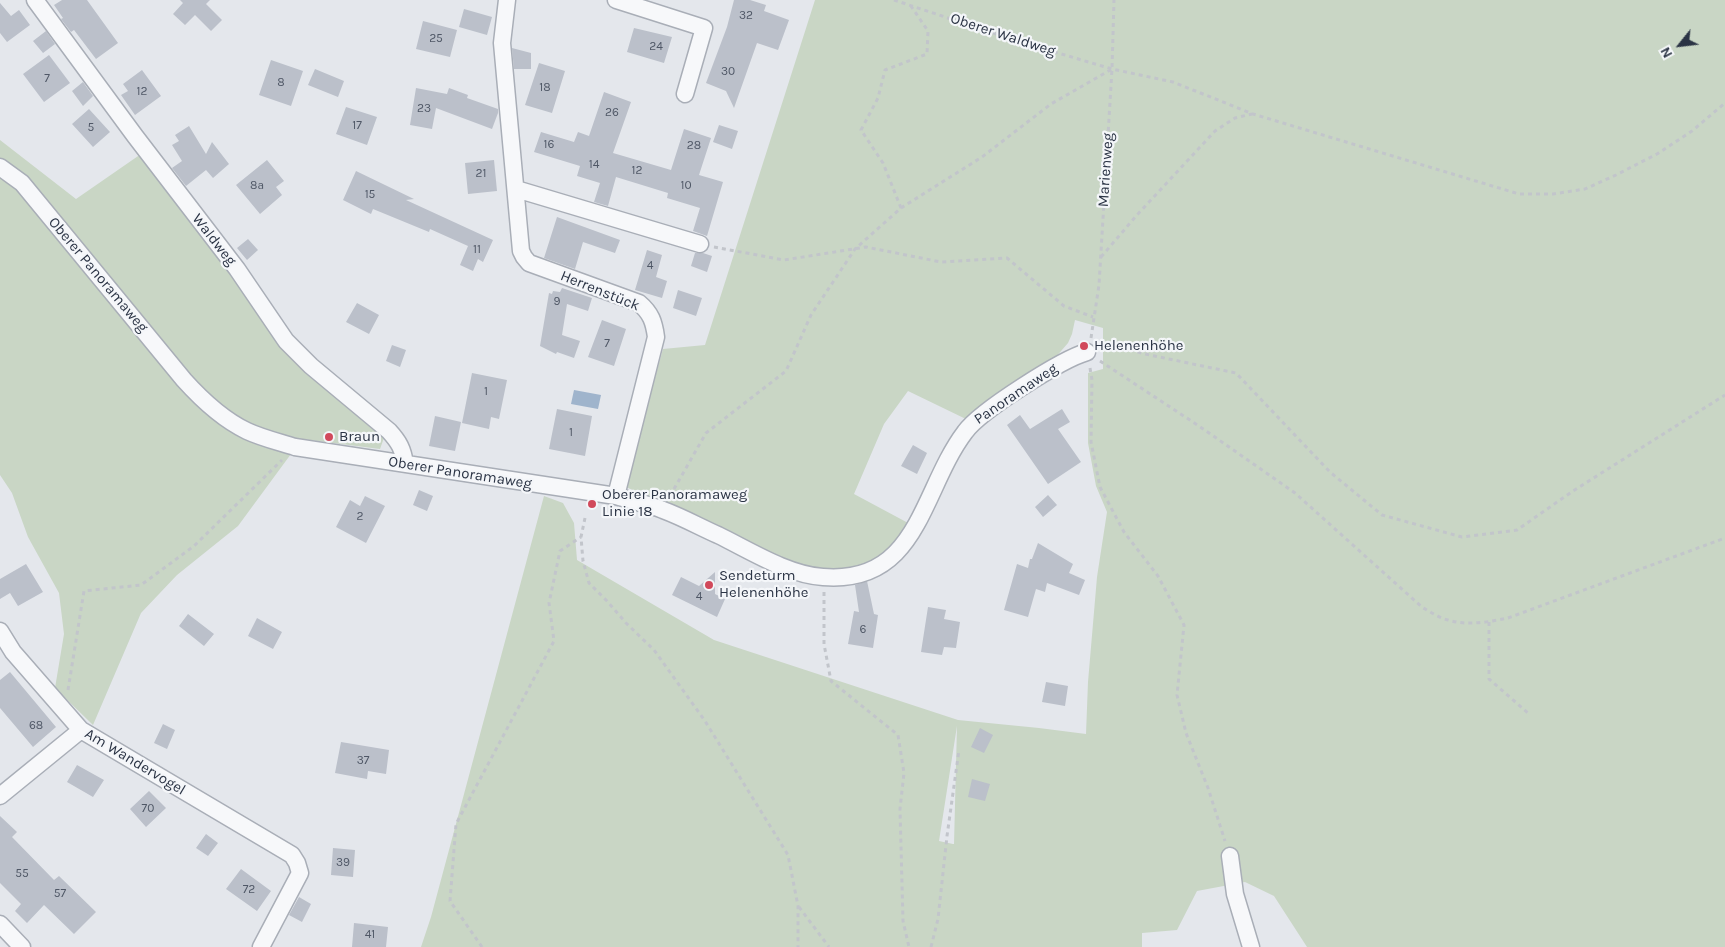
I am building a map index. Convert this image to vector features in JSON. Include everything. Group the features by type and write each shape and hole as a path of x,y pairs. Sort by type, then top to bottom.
{"street":[{"name":"Waldweg","path":"35,0 135,136 237,269 286,340 298,354 389,431 399,442 405,464"},
{"name":"Herrenstück","path":"507,0 502,43 521,251 524,258 529,264 639,303 648,310 654,322 656,337 616,496"},
{"path":"616,0 704,28 685,94"},
{"name":"Oberer Panoramaweg","path":"0,167 22,183 184,380 202,399 223,416 247,431 295,447 616,496 662,510 792,570 822,577 847,577 880,566 888,561 911,535 955,448"},
{"path":"516,189 700,244"},
{"name":"Panoramaweg","path":"955,448 965,432 976,420 1089,345"},
{"name":"Am Wandervogel","path":"0,631 13,652 81,730 292,856 297,863 300,873 262,947"},
{"path":"0,796 81,730"},
{"path":"1230,856 1235,894 1251,947"},
{"path":"0,924 22,947"}],"path":[{"name":"Oberer Waldweg","path":"894,0 1011,39 1112,69 1173,82 1253,114 1519,194 1553,194 1585,189 1657,154 1692,131 1725,103"},
{"name":"Marienweg","path":"1114,0 1101,258 1099,285 1089,345 1092,380 1091,442 1100,488 1124,532 1158,576 1184,626 1177,695 1186,733 1208,788 1230,856"},
{"path":"901,208 883,163 861,130 878,98 885,70 927,54 928,31 911,6"},
{"path":"662,510 706,433 786,371 811,315 855,249 901,208 982,157 1051,104 1112,69"},
{"path":"1101,258 1137,215 1215,131 1235,118 1253,114"},
{"path":"700,244 784,260 866,247 941,262 1007,258 1064,306 1094,317"},
{"path":"1089,345 1146,354 1236,373 1330,472 1382,515 1462,537 1517,530 1573,491 1725,396"},
{"path":"1089,345 1199,426 1295,493 1423,608 1447,620 1465,623 1489,622 1508,618 1725,538"},
{"path":"65,712 84,591 141,585 194,546 295,447"},
{"path":"585,518 581,538 583,561 589,582 660,658 705,721 788,855 798,906 798,947"},
{"path":"482,947 450,901 456,824 554,641 549,603 560,551 581,538"},
{"path":"824,603 824,644 830,681 898,735 904,773 900,809 902,921 908,947"},
{"path":"1489,622 1489,679 1528,712"},
{"path":"931,947 938,919 959,750"},
{"path":"798,906 829,947"}],"green space":[{"path":"815,0 1725,0 1725,947 1307,947 1274,896 1245,882 1197,891 1177,930 1142,933 1142,947 421,947 431,917 544,496 563,503 574,523 577,560 714,640 958,720 1086,734 1088,682 1097,577 1107,512 1096,486 1088,443 1088,373 1103,369 1103,328 1075,320 1068,343 1055,358 970,421 908,391 884,424 854,494 910,524 897,541 875,560 852,568 816,570 772,556 624,486 663,349 705,345","holes":["957,726 954,844 939,841"]},
{"path":"0,140 76,199 141,154 292,355 385,435 380,449 302,439 238,526 177,575 141,613 93,725 55,688 64,634 59,593 28,537 12,493 0,475"}],"water":[{"path":"574,390 601,395 598,409 571,404"}],"building":[{"path":"62,0 87,0 118,43 96,59 74,30 71,32 61,19 63,18 54,5"},
{"path":"180,0 210,0 206,4 222,20 211,31 195,15 185,25 173,14 183,3"},
{"path":"734,0 750,0 766,5 764,11 789,20 778,50 757,43 734,108 726,91 706,83 727,27"},
{"path":"0,3 11,16 19,10 30,25 7,42 0,33"},
{"path":"464,9 492,17 487,35 459,27"},
{"path":"423,21 457,30 450,57 416,49"},
{"path":"634,28 672,37 664,63 627,52"},
{"path":"46,31 55,44 43,53 33,41"},
{"path":"512,48 531,53 531,69 514,69"},
{"path":"49,55 70,83 44,102 23,74"},
{"path":"271,60 303,71 291,106 259,95"},
{"path":"539,63 565,71 552,113 525,105"},
{"path":"315,69 344,81 338,97 308,85"},
{"path":"142,70 161,96 135,115 121,95 128,91 123,84"},
{"path":"83,82 93,96 83,106 72,91"},
{"path":"416,88 447,94 449,88 468,95 467,98 498,109 492,129 436,108 432,129 410,125"},
{"path":"604,92 631,102 613,153 671,170 684,129 711,138 699,175 723,182 707,236 693,231 700,208 667,198 668,193 616,177 608,206 594,202 600,183 577,176 580,166 534,152 541,132 574,142 578,132 589,136"},
{"path":"346,107 377,117 367,145 336,134"},
{"path":"89,109 110,132 93,147 72,124"},
{"path":"719,125 738,131 732,149 713,142"},
{"path":"189,126 206,154 212,142 229,164 213,178 206,170 186,186 172,168 182,161 172,145 179,141 175,135"},
{"path":"267,160 284,181 276,187 282,195 260,214 236,185"},
{"path":"494,160 497,191 468,194 465,163"},
{"path":"356,171 414,199 406,200 493,240 483,262 478,259 473,271 460,265 468,246 430,229 429,232 373,209 371,214 343,200"},
{"path":"557,217 620,240 615,253 583,242 575,269 544,258"},
{"path":"248,239 258,250 247,260 237,248"},
{"path":"647,250 662,255 656,277 667,281 662,298 635,290"},
{"path":"695,253 712,256 707,272 691,266"},
{"path":"562,288 592,298 588,311 567,304 562,335 580,341 574,358 557,352 556,354 540,346 549,293 552,294 553,291 560,292"},
{"path":"678,290 702,298 696,316 673,308"},
{"path":"357,303 379,315 369,334 346,322"},
{"path":"602,320 626,329 614,366 588,357"},
{"path":"392,345 406,350 400,367 386,361"},
{"path":"472,373 507,380 499,419 491,417 489,429 462,423"},
{"path":"557,409 592,416 585,456 549,449"},
{"path":"1062,409 1070,422 1058,429 1081,462 1048,484 1007,425 1020,415 1030,429"},
{"path":"435,416 461,422 455,451 429,446"},
{"path":"913,445 927,453 917,474 901,466"},
{"path":"419,490 433,496 427,511 413,505"},
{"path":"1048,495 1057,505 1043,517 1035,507"},
{"path":"365,496 385,506 366,543 336,527 350,500 360,506"},
{"path":"1038,543 1073,564 1069,573 1085,580 1079,595 1047,583 1045,592 1036,589 1028,617 1004,610 1017,564 1028,568"},
{"path":"26,564 43,592 18,606 10,593 0,599 0,579"},
{"path":"715,572 715,594 725,599 717,617 672,595 681,577 699,586"},
{"path":"867,581 874,614 878,615 873,648 848,644 854,611 859,612 855,585"},
{"path":"928,607 946,610 944,619 960,622 956,648 944,647 942,655 921,652"},
{"path":"188,614 214,634 204,646 179,626"},
{"path":"257,618 282,632 273,649 248,636"},
{"path":"10,672 56,727 33,747 0,708 0,680"},
{"path":"1046,682 1068,686 1065,706 1042,702"},
{"path":"163,724 175,730 167,749 154,743"},
{"path":"980,728 993,735 984,753 971,747"},
{"path":"341,742 389,750 386,774 368,771 367,779 335,773"},
{"path":"77,765 104,780 93,797 67,782"},
{"path":"972,779 990,784 985,801 968,797"},
{"path":"149,791 166,808 146,827 130,809"},
{"path":"0,816 17,832 12,837 54,880 59,876 96,912 74,934 44,905 27,923 15,911 21,904 0,883"},
{"path":"206,834 218,843 208,856 196,848"},
{"path":"333,848 355,850 353,877 331,875"},
{"path":"241,869 271,891 257,911 226,889"},
{"path":"299,897 311,904 302,922 289,915"},
{"path":"354,923 388,927 386,947 352,947"}],"place":[{"name":"Helenenhöhe","path":"1084,346"},
{"name":"Braun","path":"329,437"},
{"name":"Oberer Panoramaweg Linie 18","path":"592,504"},
{"name":"Sendeturm Helenenhöhe","path":"709,585"}]}
